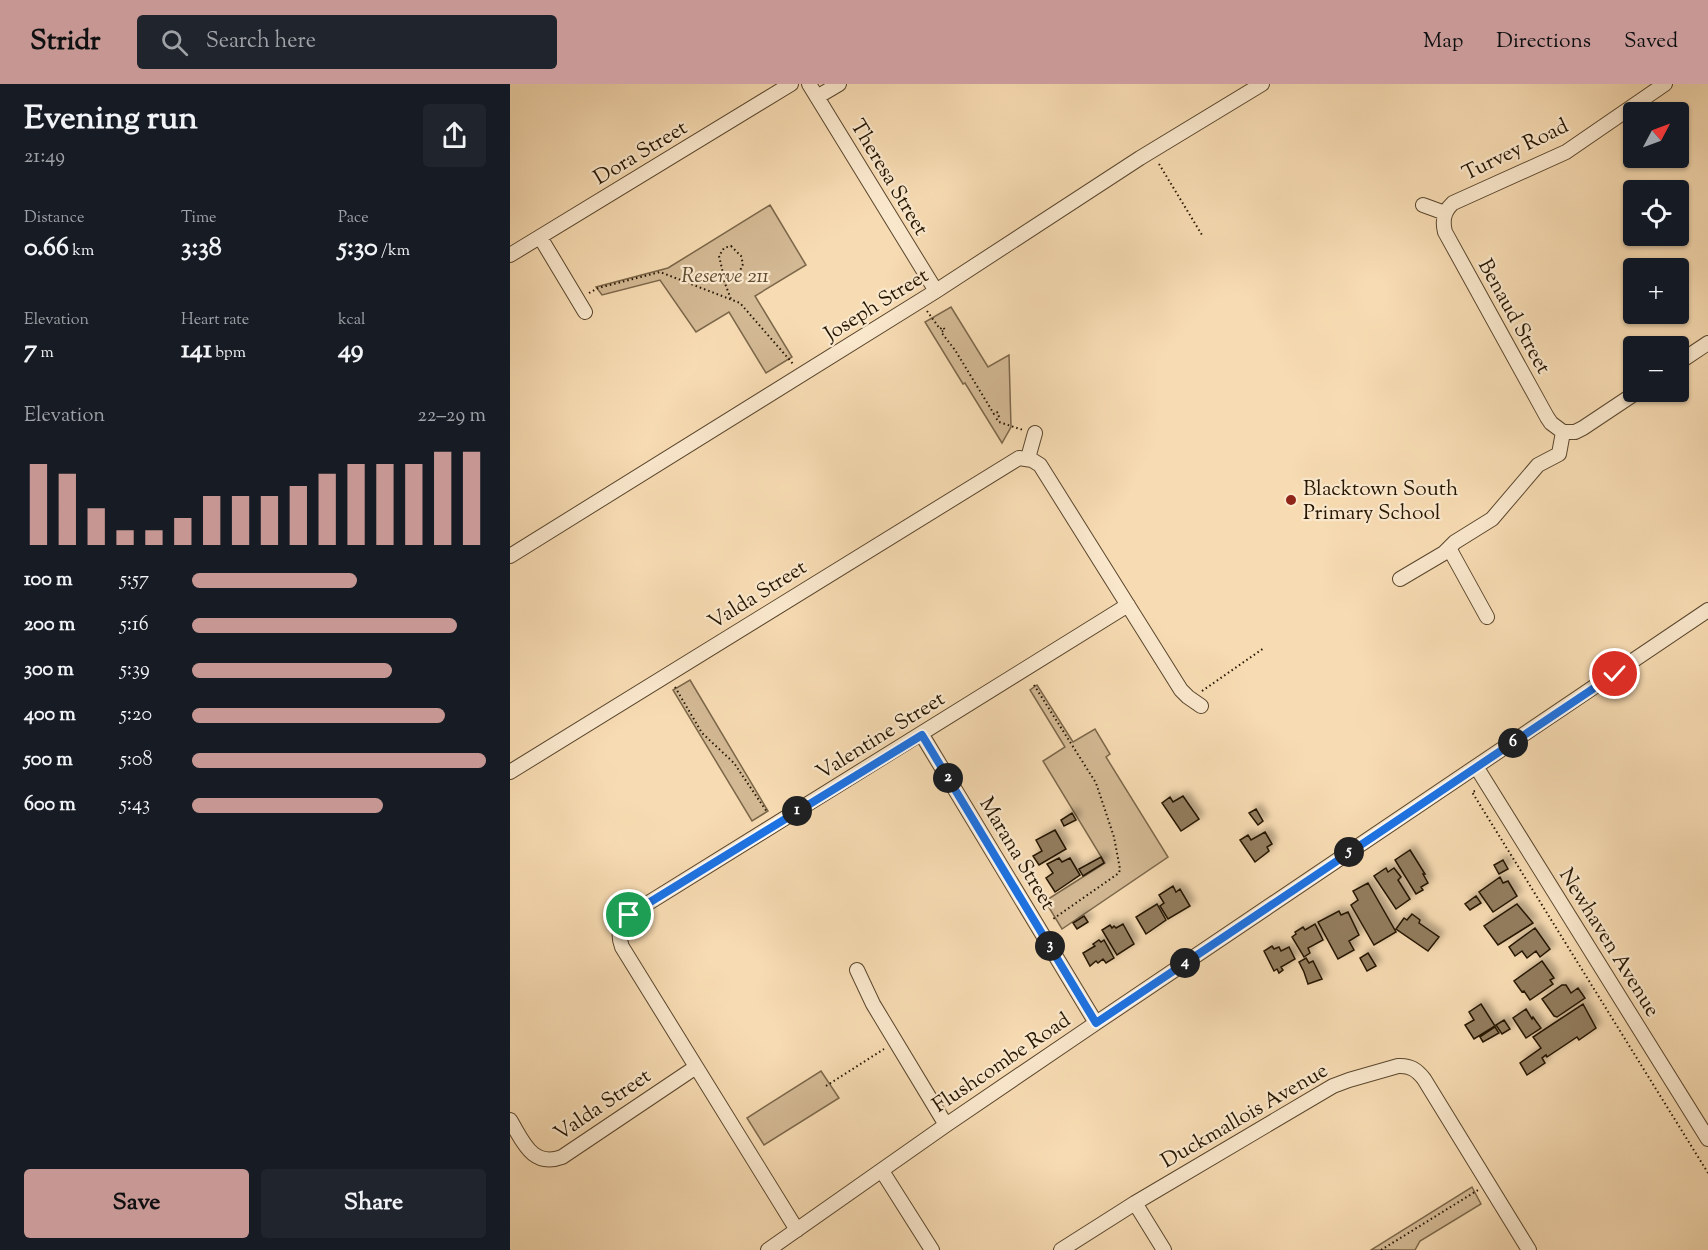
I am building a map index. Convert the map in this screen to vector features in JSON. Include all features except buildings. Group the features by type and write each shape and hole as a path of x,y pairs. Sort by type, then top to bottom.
{"street":[{"name":"Dora Street","path":"510,255 791,84"},
{"name":"Theresa Street","path":"809,84 936,291"},
{"path":"817,97 839,84"},
{"name":"Joseph Street","path":"510,556 936,291 1145,155 1262,84"},
{"name":"Turvey Road","path":"1445,213 1459,200 1566,152 1665,84"},
{"path":"1423,205 1445,213"},
{"name":"Benaud Street","path":"1445,213 1443,224 1445,232 1547,417 1563,432"},
{"path":"540,237 585,312"},
{"path":"1689,356 1708,343"},
{"path":"1400,579 1444,554 1455,542 1492,519 1538,465 1559,453 1563,432 1575,432 1583,428 1623,401"},
{"path":"1035,433 1028,458 1040,465 1181,690 1197,703"},
{"name":"Valda Street","path":"510,772 1013,460 1028,458"},
{"path":"1449,548 1487,616"},
{"name":"Valentine Street","path":"797,1230 622,947 619,937 620,929 629,915 1128,605"},
{"name":"Flushcombe Road","path":"768,1250 946,1125 1708,610"},
{"name":"Marana Street","path":"922,735 1096,1023"},
{"name":"Newhaven Avenue","path":"1477,768 1708,1139"},
{"path":"857,970 867,993 946,1125"},
{"name":"Duckmallois Avenue","path":"1061,1250 1135,1203 1333,1086 1398,1066 1410,1067 1420,1073 1529,1250"},
{"name":"Valda Street","path":"510,1120 532,1154 546,1160 556,1159 696,1067"},
{"path":"882,1171 932,1250"},
{"path":"1135,1203 1164,1250"}],"path":[{"path":"1159,164 1202,235"},
{"path":"724,276 729,278 736,276 743,264 741,256 731,246 724,248 719,256 724,281 731,300"},
{"path":"577,299 598,288 660,272 740,303 802,374"},
{"path":"926,308 940,329 943,327 945,330 941,332 955,350 994,414 997,412 999,416 996,418 999,422 1035,433"},
{"path":"1197,703 1210,684 1264,648"},
{"path":"668,674 702,733 734,763 775,824"},
{"path":"1034,684 1096,783 1114,837 1120,869 1119,873 1053,919"},
{"path":"1473,792 1708,1173"},
{"path":"826,1086 896,1042"},
{"path":"1381,1250 1489,1184"}],"green space":[{"name":"Reserve 211","path":"770,205 806,265 755,296 792,357 766,373 729,312 696,332 660,280 602,295 596,287 668,268"},
{"path":"951,307 988,367 1009,355 1011,427 1002,443 925,322"},
{"path":"690,680 768,811 752,821 673,690"},
{"path":"1037,685 1073,742 1095,729 1110,754 1106,757 1168,857 1062,929 1045,901 1105,863 1043,761 1065,747 1030,690"},
{"path":"821,1071 839,1098 764,1145 747,1118"},
{"path":"1472,1187 1481,1204 1420,1241 1415,1250 1371,1250"}],"place":[{"name":"Blacktown South Primary School","path":"1291,500"}],"route":[{"path":"629,915 922,735 1096,1023 1615,674"}]}
